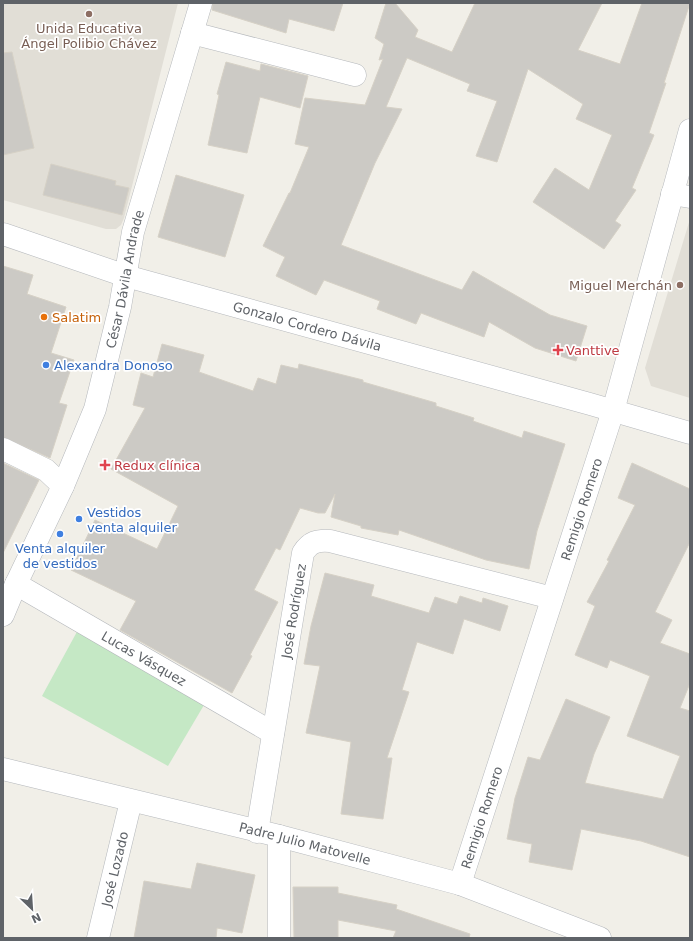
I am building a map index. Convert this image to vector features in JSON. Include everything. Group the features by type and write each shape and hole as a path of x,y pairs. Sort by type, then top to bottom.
{"street":[{"name":"César Dávila Andrade","path":"3,615 16,584 64,486 95,409 120,307 133,232 200,3"},
{"path":"192,33 355,75"},
{"name":"Remigio Romero","path":"460,884 614,411 681,195 690,130"},
{"name":"Gonzalo Cordero Dávila","path":"3,234 126,276 690,433"},
{"path":"3,448 46,470 64,486"},
{"name":"José Rodríguez","path":"257,832 303,553 312,542 320,540 330,542 552,598"},
{"name":"Lucas Vásquez","path":"16,584 273,733"},
{"name":"Padre Julio Matovelle","path":"3,769 257,832 279,836 460,884 600,938"},
{"name":"José Lozado","path":"98,938 131,800"},
{"path":"279,836 279,938"}],"shaded area":[{"path":"3,3 178,3 124,218 121,225 116,229 106,229 3,200"},
{"name":"Miguel Merchán","path":"690,219 690,398 651,386 645,368"}],"green space":[{"path":"79,628 204,705 168,766 42,696"}],"building":[{"path":"213,3 343,3 334,31 289,19 286,33 212,10"},
{"path":"386,3 395,3 418,30 415,37 452,52 475,3 602,3 578,50 620,64 642,3 690,3 649,133 654,135 632,188 636,190 615,221 621,225 604,249 533,202 555,168 589,190 612,135 576,119 583,104 528,69 497,162 476,156 497,101 467,91 470,84 407,58 386,107 402,109 375,163 341,245 462,290 473,271 550,315 587,326 576,361 535,348 489,322 484,337 421,313 416,324 377,309 380,301 324,280 316,295 276,276 285,257 263,246 290,193 309,147 295,144 305,98 365,105 383,59 379,60 384,44 375,38"},
{"path":"12,52 34,148 3,155 3,53"},
{"path":"226,62 260,71 261,64 308,76 300,108 260,97 247,153 208,145 219,95 217,94"},
{"path":"51,164 116,181 115,185 129,188 122,215 43,195"},
{"path":"176,175 244,195 225,257 158,237"},
{"path":"3,266 33,275 27,294 66,307 51,353 74,360 59,403 67,405 50,458 3,437"},
{"path":"162,344 204,355 199,372 253,391 258,378 276,384 281,365 298,369 299,364 363,380 363,382 436,403 436,406 474,418 473,421 522,438 524,431 565,444 537,531 529,569 486,560 399,530 398,535 361,528 361,526 331,517 335,494 325,513 318,513 300,508 280,550 276,548 254,590 278,602 232,693 120,630 136,601 71,570 95,520 157,549 178,506 111,469 145,408 133,405 141,373 153,377"},
{"path":"3,463 39,480 3,553"},
{"path":"632,463 690,489 690,542 655,612 672,620 660,643 690,654 690,683 680,708 690,711 690,857 641,841 581,829 572,870 529,862 532,844 507,839 515,798 528,757 540,760 566,699 610,717 594,754 585,783 663,799 680,756 627,736 650,676 610,660 607,668 575,655 595,606 587,602 609,561 607,560 635,505 618,498"},
{"path":"325,573 374,585 371,596 429,613 435,597 457,604 460,596 482,603 483,598 508,606 500,631 464,619 453,654 417,642 402,690 409,692 387,758 392,758 383,819 341,814 351,742 306,733 320,666 304,664 311,626"},
{"path":"197,863 255,875 242,933 217,928 216,938 134,938 144,881 191,889"},
{"path":"293,887 338,887 338,893 397,905 396,909 470,934 469,938 393,938 396,931 338,920 338,938 294,938"}],"place":[{"name":"Unida Educativa Ángel Polibio Chávez","path":"89,14"},
{"name":"Miguel Merchán","path":"680,285"},
{"name":"Salatim","path":"44,317"},
{"name":"Vanttive","path":"558,350"},
{"name":"Alexandra Donoso","path":"46,365"},
{"name":"Redux clínica","path":"105,465"},
{"name":"Vestidos venta alquiler","path":"79,519"},
{"name":"Venta alquiler de vestidos","path":"60,534"}]}
